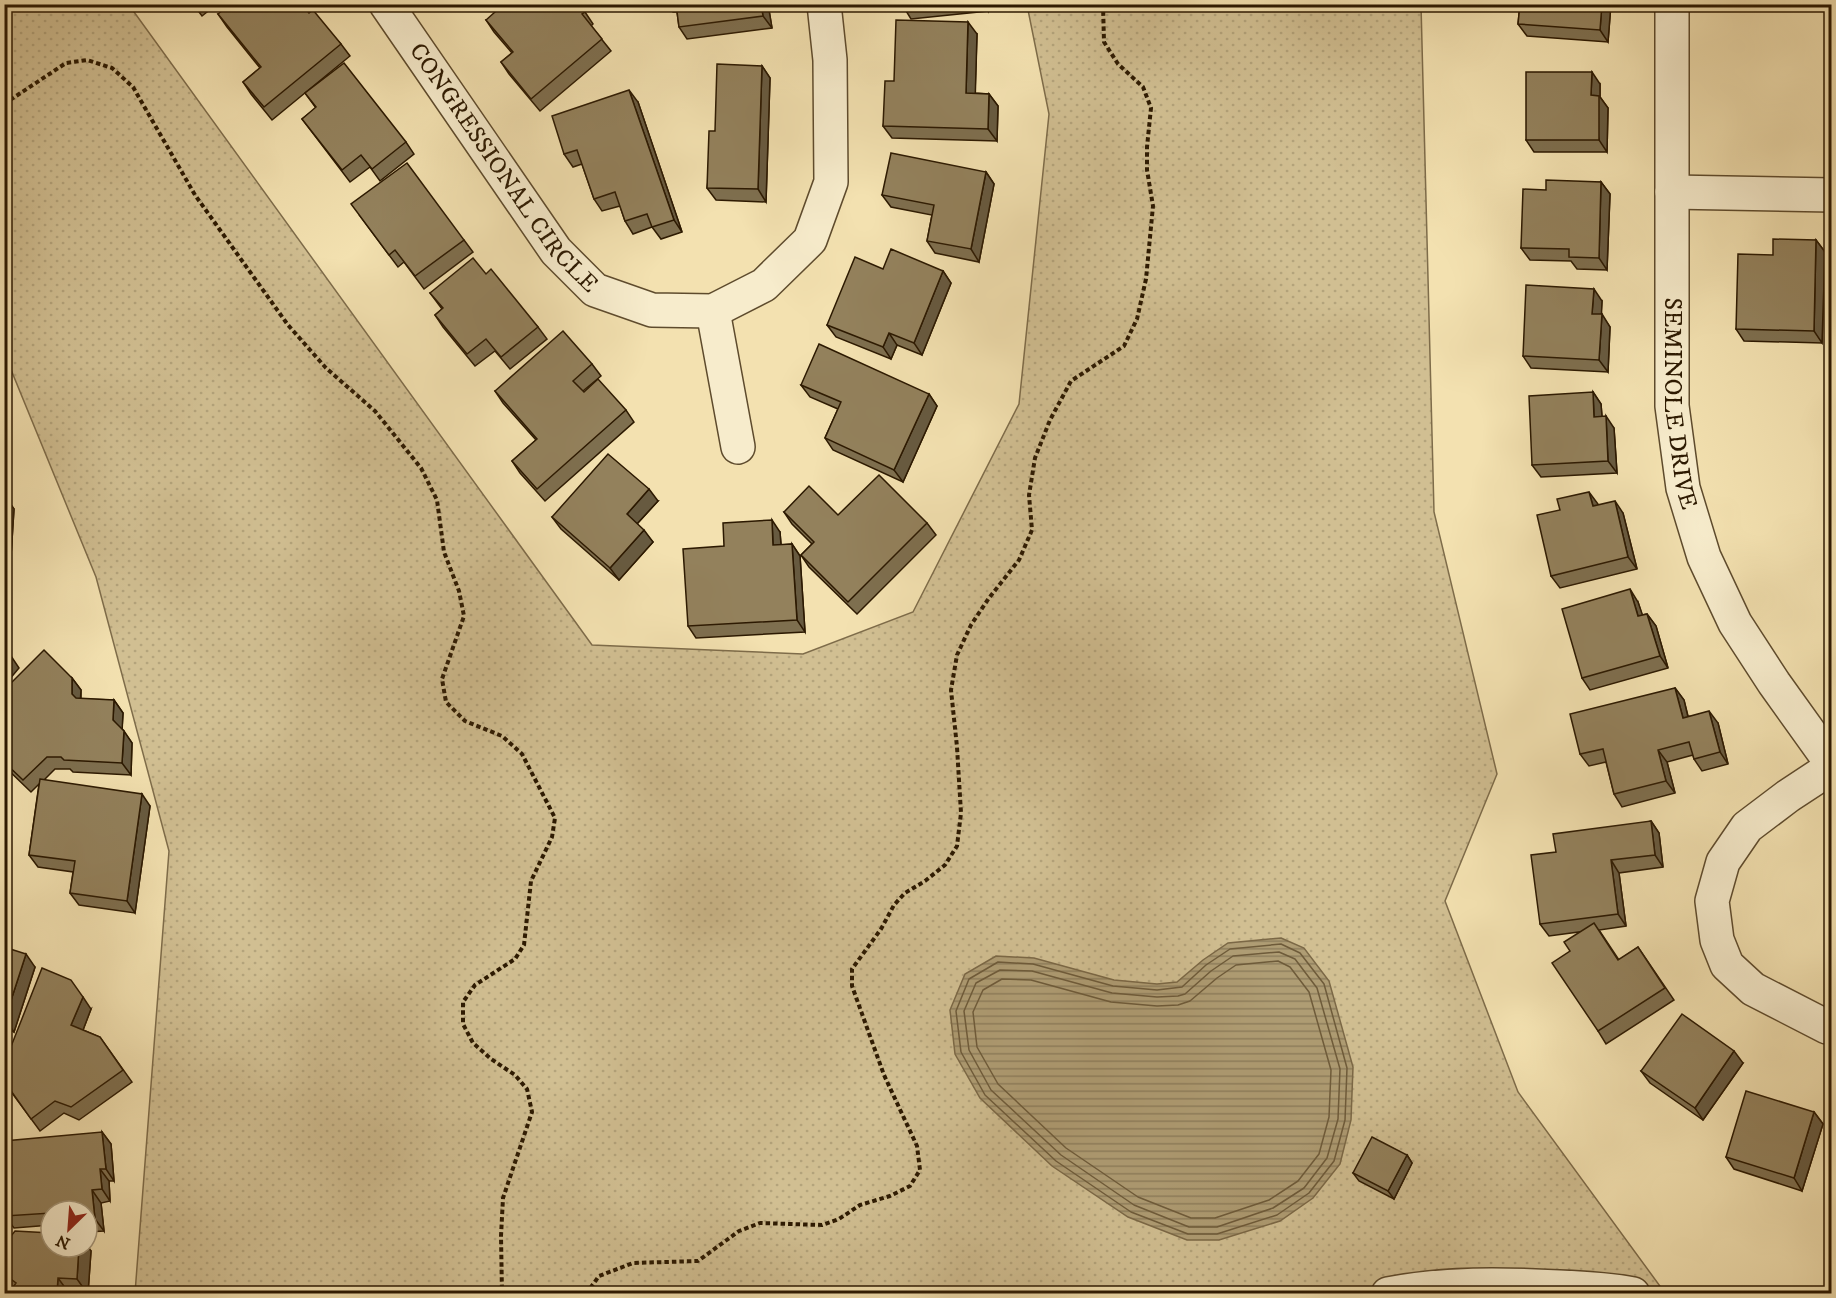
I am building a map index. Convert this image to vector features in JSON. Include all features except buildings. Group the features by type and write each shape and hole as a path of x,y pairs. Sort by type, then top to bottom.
{"street":[{"name":"CONGRESSIONAL CIRCLE","path":"386,4 556,251 595,290 652,310 713,311 764,285 810,240 831,182 830,60 824,4"},
{"name":"SEMINOLE DRIVE","path":"1672,4 1672,406 1683,488 1704,557 1735,623 1832,765"},
{"path":"1672,192 1832,195"},
{"path":"713,311 738,447"},
{"path":"1827,1028 1753,989 1727,965 1717,940 1712,901 1723,862 1747,827 1832,765"},
{"path":"1388,1293 1416,1288 1510,1284 1633,1293"}],"path":[{"path":"586,1293 599,1276 633,1263 698,1260 739,1231 760,1223 822,1225 839,1219 860,1205 891,1196 910,1186 920,1170 916,1146 884,1075 852,986 852,969 894,905 905,893 945,866 957,846 961,813 951,690 957,655 971,625 1019,560 1032,530 1029,495 1035,458 1050,420 1071,381 1124,346 1137,319 1146,279 1153,206 1147,170 1151,108 1143,87 1118,64 1104,42 1102,4"},
{"path":"4,104 66,63 87,60 112,68 133,87 195,195 288,325 326,368 375,411 421,468 437,500 444,552 459,591 464,616 442,679 446,702 465,722 502,736 522,754 555,818 552,837 531,881 524,945 515,959 475,985 463,1002 463,1024 473,1044 515,1075 527,1089 532,1112 503,1198 502,1293"}],"shaded area":[{"path":"4,5 129,5 592,645 803,654 913,612 1019,404 1049,114 1027,5 1421,5 1434,512 1497,774 1445,901 1518,1092 1665,1293 135,1293 169,851 96,577 5,355"}],"water":[{"path":"1281,938 1304,948 1329,981 1353,1067 1351,1120 1340,1164 1313,1198 1280,1221 1219,1240 1187,1240 1128,1217 1052,1166 980,1098 955,1054 950,1010 965,974 996,956 1034,958 1114,980 1157,984 1177,982 1228,943"}]}
